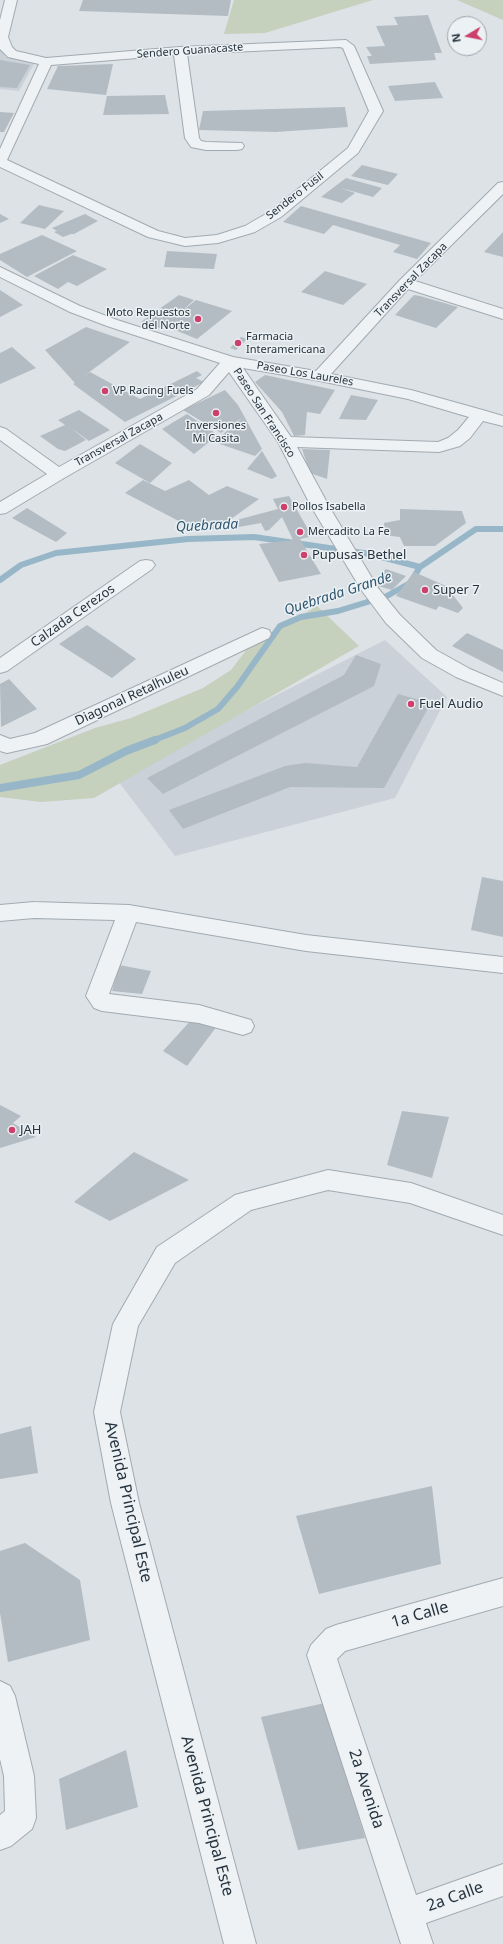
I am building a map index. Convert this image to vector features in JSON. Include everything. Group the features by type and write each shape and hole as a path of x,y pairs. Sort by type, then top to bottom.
{"street":[{"name":"Sendero Guanacaste","path":"12,0 2,37 6,49 12,54 46,62 180,51 334,43"},
{"name":"Sendero Fusil","path":"0,161 153,234 185,242 218,238 250,230 276,214 352,150 376,111 348,46 334,43"},
{"path":"180,51 192,138 196,144 206,146 237,146"},
{"path":"0,161 4,157 46,62"},
{"name":"Transversal Zacapa","path":"320,376 405,283 503,186"},
{"name":"Paseo Los Laureles","path":"0,271 76,309 112,323 230,361 320,376 411,394 503,421"},
{"path":"405,283 503,314"},
{"name":"Transversal Zacapa","path":"0,509 58,474 203,392 230,361"},
{"name":"Paseo San Francisco","path":"230,361 286,442 321,508 338,546 340,564 358,593 386,621 421,661 460,682 503,702"},
{"path":"286,442 439,447 454,442 464,434 480,414"},
{"path":"0,432 58,474"},
{"name":"Calzada Cerezos","path":"0,667 146,565"},
{"name":"Paseo San Francisco","path":"386,621 429,654 463,673 503,690"},
{"name":"Diagonal Retalhuleu","path":"0,742 7,746 40,739 262,634"},
{"path":"0,913 34,910 129,914 306,943 503,965"},
{"path":"129,914 97,996 102,1002 199,1014 243,1026"},
{"name":"Avenida Principal Este","path":"240,1944 125,1503 107,1412 126,1324 166,1255 244,1202 320,1182 328,1180 411,1193 496,1224 503,1225"},
{"name":"1a Calle","path":"336,1639 503,1592"},
{"name":"2a Avenida","path":"336,1639 321,1655 417,1944"},
{"path":"0,1696 19,1776 21,1818 0,1835"},
{"name":"2a Calle","path":"407,1914 503,1880"}],"shaded area":[{"path":"0,29 5,57 35,62 19,91 0,89"},
{"path":"385,640 447,697 395,798 175,856 115,777"}],"green space":[{"path":"234,0 373,0 265,33 224,34"},
{"path":"457,0 503,0 503,20"},
{"path":"317,606 359,646 94,798 41,802 0,797 0,765 95,728 131,718 203,688 231,670 247,649"}],"building":[{"path":"83,0 231,0 228,16 79,11"},
{"path":"428,15 442,53 434,53 436,60 370,64 367,56 372,56 366,47 385,46 376,26 398,25 394,17"},
{"path":"0,60 30,65 17,88 0,87"},
{"path":"113,64 106,95 47,89 58,66"},
{"path":"435,82 443,98 395,101 388,86"},
{"path":"165,95 169,114 103,115 107,96"},
{"path":"345,107 348,127 276,132 199,130 203,111"},
{"path":"0,112 14,113 4,132 0,132"},
{"path":"362,165 398,174 388,185 351,176"},
{"path":"346,178 382,188 373,197 341,188 355,193 342,203 321,197"},
{"path":"39,205 64,211 45,229 20,223"},
{"path":"301,206 431,243 417,259 393,252 400,245 333,225 324,234 283,222"},
{"path":"0,214 9,219 0,223"},
{"path":"85,214 98,221 74,234 63,237 54,232 57,231 52,228"},
{"path":"503,232 503,257 484,252"},
{"path":"42,235 77,251 27,277 0,260 0,254"},
{"path":"167,251 217,254 214,269 164,267"},
{"path":"73,255 107,269 77,286 68,282 58,289 34,276"},
{"path":"325,271 367,284 343,305 301,292"},
{"path":"0,290 23,305 0,317"},
{"name":"Moto Repuestos del Norte","path":"179,295 194,300 181,312 196,300 232,311 197,339 165,326 163,329 141,322"},
{"path":"414,295 458,307 436,328 395,315"},
{"path":"86,327 130,342 84,376 90,372 140,399 197,371 202,375 196,378 204,382 125,422 73,384 75,383 45,350"},
{"name":"Farmacia Interamericana","path":"241,337 247,339 236,350 230,348"},
{"path":"12,347 36,368 0,384 0,353"},
{"path":"265,375 335,390 320,414 307,412 305,435 294,436 282,412 255,382"},
{"path":"225,390 238,405 262,449 255,456 214,442 243,417 221,433 183,410"},
{"path":"351,395 378,400 366,420 339,419"},
{"path":"79,410 110,430 89,441 71,428 86,440 65,451 58,449 40,436 65,425 58,420"},
{"path":"187,414 218,435 194,454 162,429"},
{"path":"140,444 172,463 150,483 115,463"},
{"path":"302,449 330,450 327,479 310,473"},
{"path":"262,451 277,476 272,479 247,469"},
{"path":"143,480 165,491 189,480 209,495 227,486 259,499 217,529 194,529 125,493"},
{"path":"289,496 309,531 309,537 300,539 321,574 279,582 259,544 293,540 282,517 269,530 265,531 261,523 233,528 229,522 278,509 273,499"},
{"path":"27,508 67,533 56,542 12,518"},
{"path":"400,509 462,511 466,523 435,546 404,546 400,537 383,535 384,523 400,520"},
{"path":"386,569 406,576 392,590 371,584"},
{"name":"Super 7","path":"414,572 446,586 463,608 458,613 439,606 436,610 396,596"},
{"path":"87,625 136,659 112,678 59,644"},
{"path":"467,633 503,650 503,672 452,646"},
{"path":"356,655 381,664 374,686 163,794 147,778 344,675"},
{"path":"9,679 37,709 1,727 0,684"},
{"path":"398,694 431,703 384,788 290,787 183,829 169,810 285,766 305,763 357,767"},
{"path":"482,877 503,881 503,937 471,930"},
{"path":"119,965 151,971 142,994 112,991"},
{"path":"193,1018 217,1026 187,1066 163,1051"},
{"name":"JAH","path":"0,1105 21,1116 13,1123 36,1137 0,1148"},
{"path":"402,1111 449,1117 432,1178 387,1165"},
{"path":"134,1152 189,1180 110,1221 74,1202"},
{"path":"31,1426 38,1473 0,1479 0,1434"},
{"path":"432,1486 441,1564 319,1594 296,1516"},
{"path":"25,1543 80,1580 90,1640 8,1662 0,1613 0,1551"},
{"path":"325,1703 365,1838 298,1850 261,1717"},
{"path":"126,1750 138,1807 66,1830 59,1779"}],"waterway":[{"name":"Quebrada Grande","path":"420,567 476,529 503,529"},
{"name":"Quebrada","path":"0,580 21,565 56,553 188,539 254,537 370,554 420,567"},
{"name":"Quebrada Grande","path":"152,741 185,728 218,709 237,687 280,626 301,617 338,611 387,596 410,583 420,567"},
{"name":"Quebrada Grande","path":"0,788 79,775 126,751 155,740"}],"place":[{"name":"Moto Repuestos del Norte","path":"198,319"},
{"name":"Farmacia Interamericana","path":"238,343"},
{"name":"VP Racing Fuels","path":"105,391"},
{"name":"Inversiones Mi Casita","path":"216,413"},
{"name":"Pollos Isabella","path":"284,507"},
{"name":"Mercadito La Fe","path":"300,532"},
{"name":"Pupusas Bethel","path":"304,555"},
{"name":"Super 7","path":"425,590"},
{"name":"Fuel Audio","path":"411,704"},
{"name":"JAH","path":"12,1130"}]}
